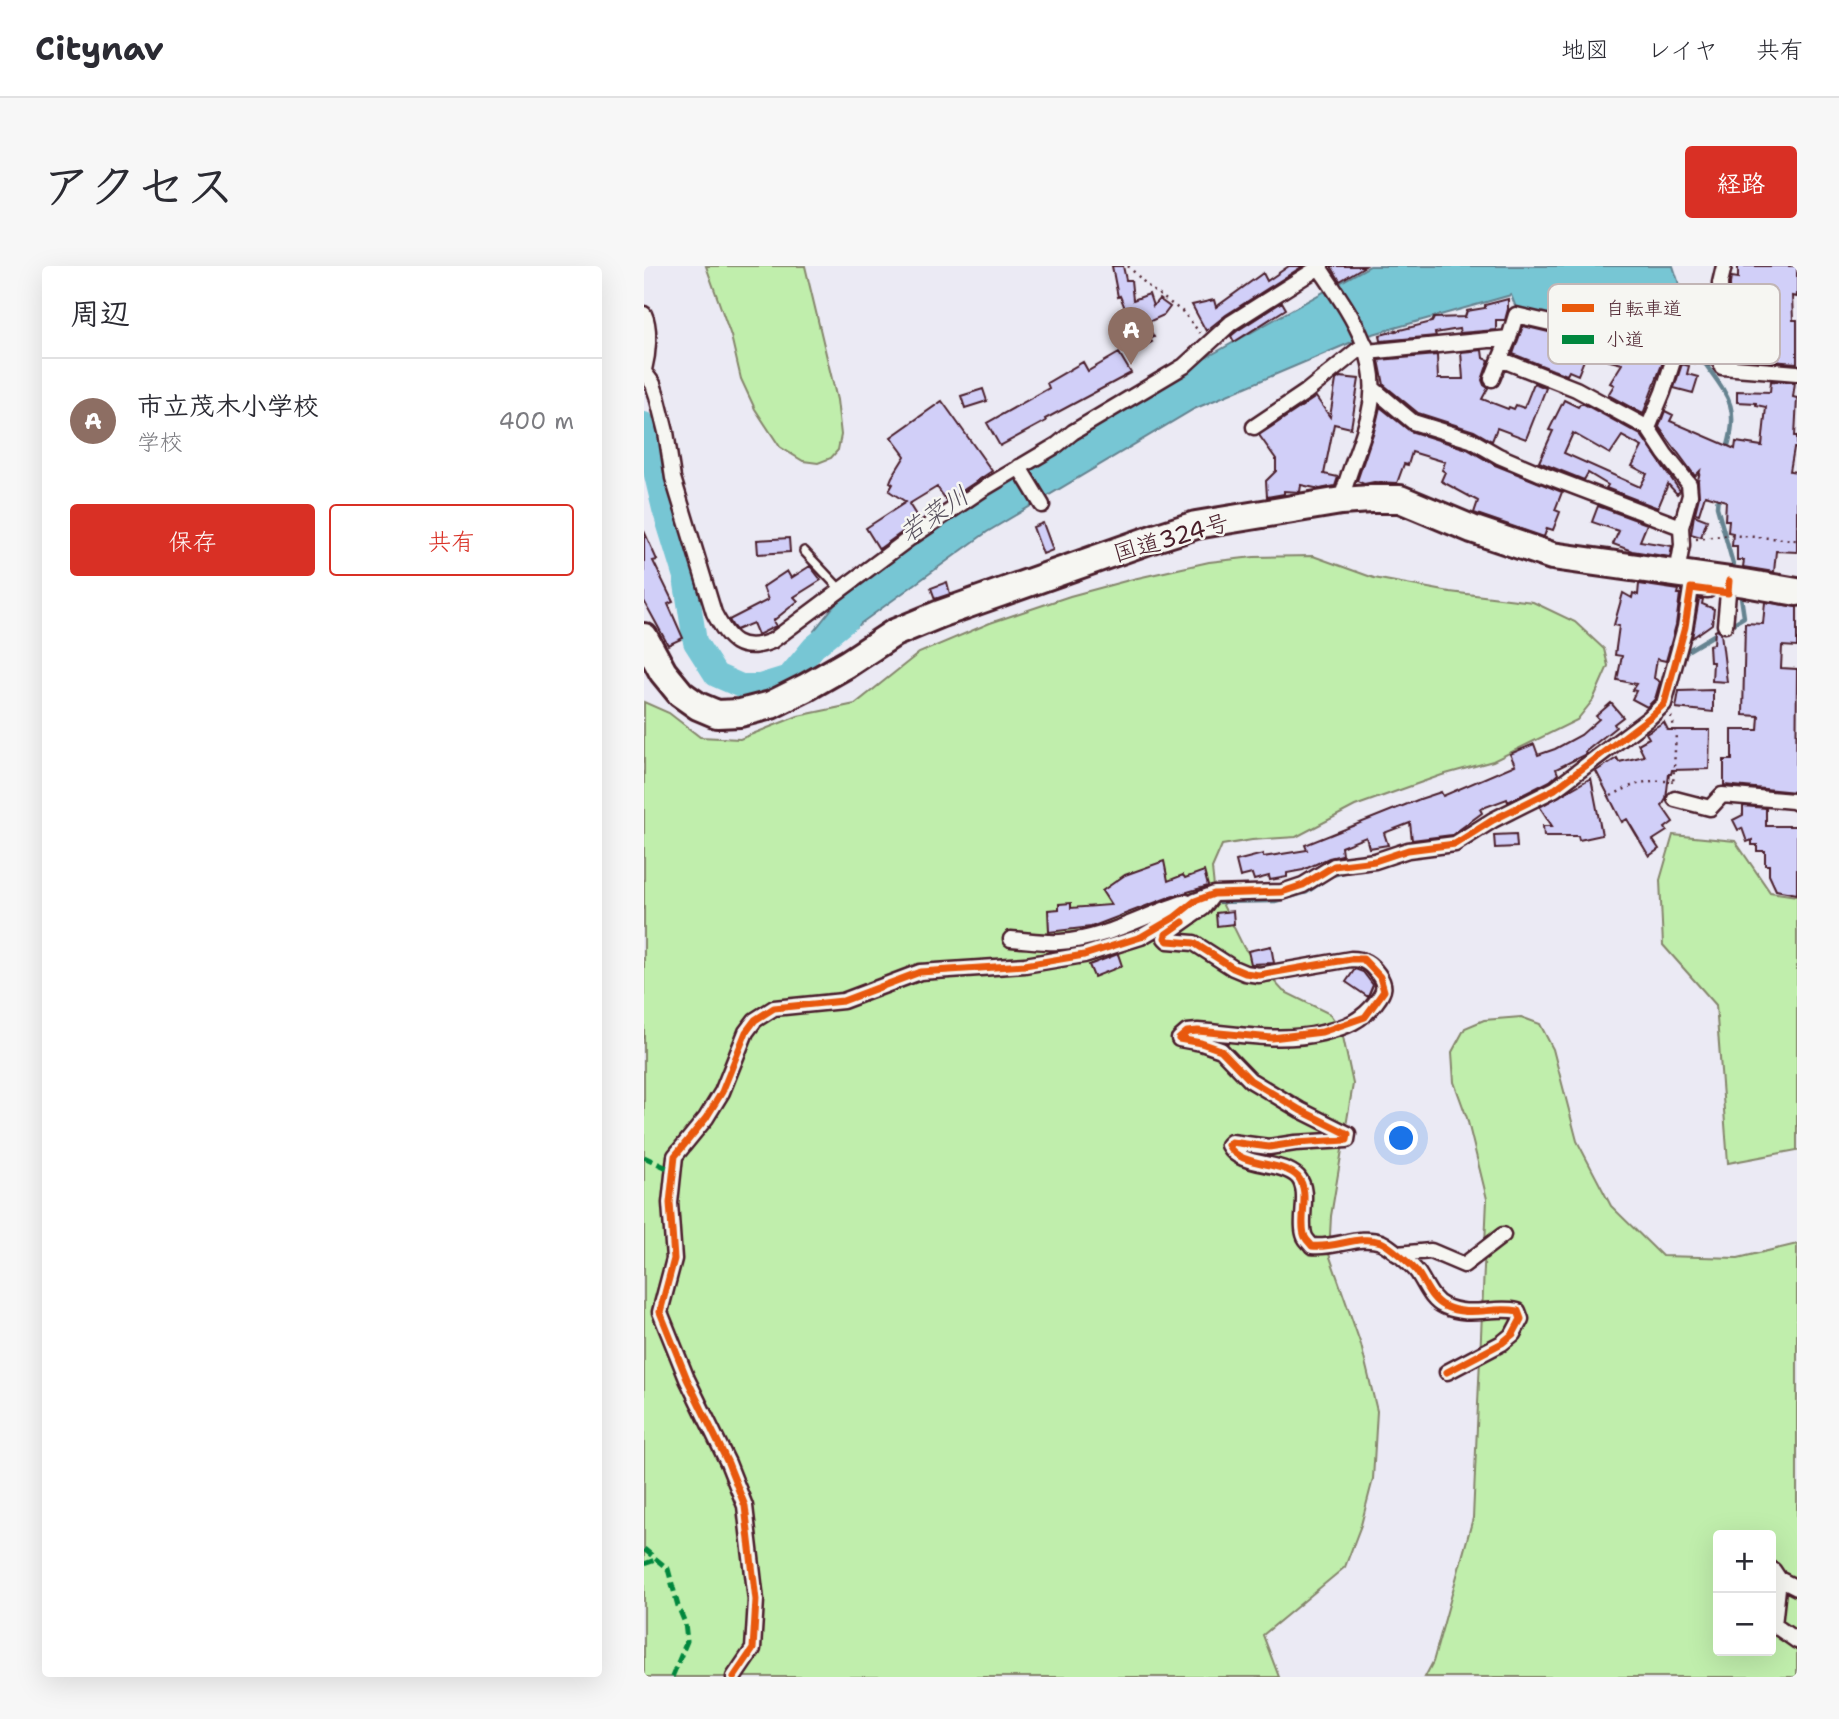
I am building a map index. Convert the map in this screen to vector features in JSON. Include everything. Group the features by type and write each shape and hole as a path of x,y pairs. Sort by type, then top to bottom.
{"highway":[{"name":"国道324号","path":"644,637 663,672 681,694 698,706 717,714 740,713 771,705 847,664 894,633 940,614 1196,526 1341,501 1400,499 1472,529 1552,556 1677,573 1734,585 1797,592"}],"street":[{"path":"644,314 647,320 647,359 644,371 657,396 673,478 713,613 724,633 733,642 746,646 759,646 772,641 910,538 1184,366 1231,323 1320,266 1365,346 1373,371 1374,390 1367,423 1346,478 1341,501"},
{"path":"1720,284 1724,266"},
{"path":"1493,379 1516,315 1548,322"},
{"path":"1254,427 1306,392 1365,346 1509,338"},
{"path":"1500,359 1576,389 1648,428 1689,484 1690,495 1681,531 1677,573"},
{"path":"1648,428 1676,364"},
{"path":"1720,364 1722,367 1797,373"},
{"path":"1374,390 1413,422 1471,440 1499,456 1681,531"},
{"path":"1021,469 1042,505"},
{"path":"1011,939 1060,942 1089,937 1214,894 1282,892 1303,885 1334,866 1375,861 1408,850 1455,844 1493,820 1555,789 1664,704 1685,627 1691,588 1734,585 1725,625"},
{"path":"1675,799 1710,808 1722,795 1797,803"},
{"path":"1214,894 1203,908 1166,934 1165,938 1168,941 1194,943 1233,968 1259,975 1363,959 1373,967 1384,984 1384,991 1365,1017 1322,1032 1272,1038 1198,1031 1187,1032 1179,1039 1221,1050 1250,1080 1348,1135 1347,1140 1269,1147 1238,1142 1228,1145 1230,1150 1245,1158 1289,1172 1299,1179 1302,1189 1304,1237 1312,1246 1340,1245 1364,1239 1383,1243 1416,1270 1433,1299 1443,1306 1462,1312 1506,1309 1518,1311 1521,1319 1513,1334 1447,1372"},
{"path":"733,1677 753,1649 755,1624 756,1600 745,1506 728,1463 687,1379 660,1312 674,1259 670,1203 675,1156 706,1118 722,1092 746,1032 755,1020 774,1008 843,1001 920,972 1025,965 1084,955 1140,937 1175,917 1195,901"},
{"path":"1397,1254 1431,1251 1464,1265 1503,1235"},
{"path":"1797,1588 1776,1575 1773,1620 1779,1629 1797,1641"}],"lane":[{"path":"804,551 840,589"}],"path":[{"path":"1128,266 1151,289 1183,312 1209,343"},
{"path":"1681,531 1694,540 1729,535 1797,540"},
{"path":"1664,704 1673,720 1676,733 1675,799"},
{"path":"1611,796 1626,787 1656,779 1674,782"}],"green space":[{"path":"706,266 805,266 837,400 841,435 838,450 831,458 818,463 803,461 780,447 755,409 741,379 731,336"},
{"path":"1313,556 1374,578 1450,592 1533,602 1575,622 1604,649 1608,666 1593,700 1577,720 1493,761 1442,775 1355,806 1296,837 1222,845 1212,868 1214,887 1244,948 1283,991 1330,1014 1342,1032 1353,1084 1331,1216 1329,1254 1361,1345 1377,1411 1373,1479 1361,1525 1345,1567 1263,1635 1279,1677 644,1677 644,702 669,713 700,737 740,739 798,716 855,704 919,653 990,623 1070,596 1209,562 1254,557"},
{"path":"1673,835 1735,841 1770,892 1797,896 1797,1150 1728,1163 1716,1005 1663,945 1660,880"},
{"path":"1521,1017 1540,1024 1553,1049 1577,1141 1611,1206 1662,1256 1738,1258 1797,1244 1797,1677 1425,1677 1433,1662 1473,1518 1487,1199 1467,1118 1454,1082 1452,1052 1465,1028 1484,1020"}],"water":[{"path":"1370,266 1673,266 1679,284 1548,284 1548,317 1517,310 1511,295 1366,336 1194,409 987,532 828,647 814,631 842,596 925,533 1182,375 1202,360"}],"building":[{"path":"1112,266 1123,266 1126,280 1131,280 1133,300 1149,294 1153,306 1159,299 1170,307 1164,315 1146,323 1154,337 1150,339 1152,342 1141,348 1120,296 1118,297"},
{"path":"1289,266 1303,266 1226,315 1206,331 1192,305 1214,300 1216,307 1263,273 1267,281"},
{"path":"1331,266 1365,266 1340,281"},
{"path":"1738,266 1797,266 1797,297 1792,296 1793,320 1797,320 1797,363 1780,362 1780,284 1730,284 1731,277 1738,278"},
{"path":"1508,299 1505,320 1496,320 1496,330 1460,333 1459,329 1435,333 1436,336 1381,341 1380,335 1432,322 1434,318 1465,317 1467,311 1485,308 1485,305"},
{"path":"1282,302 1286,309 1234,342 1231,336 1237,331"},
{"path":"1523,326 1548,332 1548,364 1582,364 1578,375 1569,371 1567,375 1513,354"},
{"path":"1482,350 1483,358 1489,360 1482,380 1488,388 1482,399 1508,409 1514,409 1516,405 1524,408 1534,383 1546,388 1526,439 1497,428 1492,441 1474,431 1418,413 1384,385 1379,360 1437,355 1438,379 1463,379 1461,352"},
{"path":"1119,353 1131,373 1000,446 987,423 1049,388 1047,383 1083,362 1088,371"},
{"path":"1622,364 1662,364 1643,414 1608,395 1614,385 1610,383"},
{"path":"1682,364 1689,366 1687,374 1698,377 1693,393 1674,388"},
{"path":"1340,377 1359,379 1351,428 1334,424 1324,474 1338,477 1335,486 1320,489 1301,485 1300,492 1284,491 1284,494 1267,497 1266,481 1276,471 1276,459 1259,435 1316,397 1330,417 1336,380"},
{"path":"1771,381 1795,382 1793,397 1797,398 1797,448 1794,448 1790,471 1797,472 1797,552 1776,551 1774,572 1743,567 1744,560 1737,560 1737,546 1732,546 1733,533 1728,532 1729,520 1725,520 1726,501 1705,495 1699,514 1695,513 1700,471 1695,476 1659,427 1665,411 1673,415 1670,421 1735,449 1736,442 1762,446 1766,407 1756,403 1737,402 1737,391 1770,392"},
{"path":"983,389 987,401 965,408 961,396"},
{"path":"1564,400 1578,407 1584,404 1641,435 1680,491 1677,494 1668,484 1658,508 1606,488 1608,485 1588,473 1584,480 1539,462 1553,431 1549,430","holes":["1573,433 1610,454 1622,436 1642,447 1632,466 1647,474 1640,487 1564,453"]},
{"path":"942,401 992,471 947,501 937,487 909,504 919,520 879,549 866,528 906,502 889,491 893,484 890,482 892,477 905,456 891,437"},
{"path":"1380,407 1410,431 1467,449 1495,465 1562,492 1555,510 1560,512 1553,530 1547,528 1544,537 1474,513 1478,501 1441,481 1445,462 1412,452 1397,483 1364,484 1357,481"},
{"path":"1598,506 1647,524 1640,541 1672,546 1670,557 1632,551 1613,544 1619,531 1592,522"},
{"path":"1694,515 1707,520 1701,537 1691,534"},
{"path":"1043,523 1053,550 1043,554 1033,527"},
{"path":"644,531 657,560 653,561 673,602 668,604 683,638 668,645 644,601"},
{"path":"789,538 790,552 758,554 757,540"},
{"path":"810,566 821,580 794,597 798,601 773,621 776,626 758,635 753,623 736,630 729,620 768,600 763,587 787,571 791,578"},
{"path":"947,582 950,594 935,599 931,588"},
{"path":"1639,584 1679,590 1680,594 1676,625 1666,661 1657,659 1654,678 1660,682 1655,699 1647,707 1632,699 1636,691 1632,690 1636,684 1617,680 1622,656 1615,655 1619,626 1614,625 1623,593 1632,598 1633,593 1638,595"},
{"path":"1699,599 1703,599 1702,604 1714,609 1712,624 1692,638"},
{"path":"1765,602 1797,607 1797,647 1782,646 1781,668 1797,669 1796,792 1724,785 1724,760 1732,760 1732,730 1758,730 1759,716 1743,715 1745,623 1763,624"},
{"path":"1717,630 1721,633 1727,682 1712,681 1713,662 1710,662 1709,645 1714,644"},
{"path":"1713,690 1713,712 1676,708 1679,691"},
{"path":"1611,703 1623,717 1614,724 1616,727 1585,752 1586,754 1556,769 1558,774 1550,781 1508,802 1507,799 1480,809 1482,813 1452,835 1412,840 1410,823 1384,833 1388,845 1369,848 1366,837 1341,847 1342,855 1303,870 1287,873 1287,877 1270,880 1269,876 1254,880 1252,874 1240,877 1236,861 1263,854 1263,857 1307,850 1305,845 1420,799 1441,792 1443,796 1515,765 1510,754 1534,744 1538,755 1555,749 1581,735 1599,719 1596,716"},
{"path":"1664,722 1668,730 1710,730 1709,769 1672,770 1669,774 1666,799 1662,806 1673,822 1665,828 1667,831 1653,840 1659,849 1649,856 1627,819 1622,822 1596,771 1617,758 1619,762 1644,756 1638,744 1649,738 1646,733"},
{"path":"1591,778 1602,835 1579,840 1578,836 1544,836 1543,826 1552,826 1540,807"},
{"path":"1743,806 1766,808 1766,826 1797,826 1797,894 1776,890 1769,875 1769,865 1765,865 1765,851 1757,851 1757,845 1752,845 1752,840 1747,842 1742,828 1738,830 1733,820 1743,815"},
{"path":"1516,834 1517,847 1495,848 1494,835"},
{"path":"1164,861 1168,881 1204,871 1208,886 1167,898 1091,927 1049,932 1048,910 1059,909 1059,904 1071,903 1071,908 1111,905 1102,891 1125,875"},
{"path":"1233,911 1234,924 1217,926 1216,913"},
{"path":"1271,946 1274,963 1251,964 1248,951"},
{"path":"1118,954 1122,966 1094,977 1089,965"},
{"path":"1355,969 1363,972 1373,985 1368,997 1346,982"}],"waterway":[{"path":"1705,364 1724,391 1731,410 1731,434 1727,449"},
{"name":"若菜川","path":"644,424 664,509 685,577 695,642 716,675 741,686 760,686 789,677 814,647 848,619"},
{"path":"1718,495 1717,507 1735,571"},
{"path":"1682,654 1744,617 1740,590"},
{"path":"1492,828 1513,818"},
{"path":"1214,902 1275,901 1307,892 1332,875 1352,870"}],"marked path":[{"path":"644,1157 673,1171"},
{"path":"644,1549 668,1569 685,1623 687,1641 672,1677"},
{"path":"644,1564 658,1559"}],"cycle path":[{"path":"734,1677 753,1649 756,1600 745,1506 728,1463 687,1379 660,1312 674,1259 670,1203 675,1156 706,1118 722,1092 746,1032 755,1020 774,1008 843,1001 920,972 1025,965 1084,955 1141,937 1175,917 1195,901 1214,894 1282,892 1303,885 1334,866 1375,861 1408,850 1455,844 1493,820 1555,789 1664,704 1685,627 1691,588 1728,593 1729,581"},
{"path":"1183,922 1166,934 1168,941 1194,943 1245,973 1259,975 1363,959 1380,977 1384,991 1365,1017 1322,1032 1272,1038 1198,1031 1187,1032 1179,1039 1221,1050 1250,1080 1300,1110 1348,1134 1347,1140 1269,1147 1231,1142 1228,1145 1242,1157 1282,1168 1298,1177 1304,1190 1303,1230 1312,1246 1364,1240 1381,1242 1418,1273 1432,1296 1444,1306 1472,1312 1518,1311 1521,1319 1513,1334 1502,1343 1447,1372"}],"place":[{"name":"市立茂木小学校","path":"1131,365"}]}
